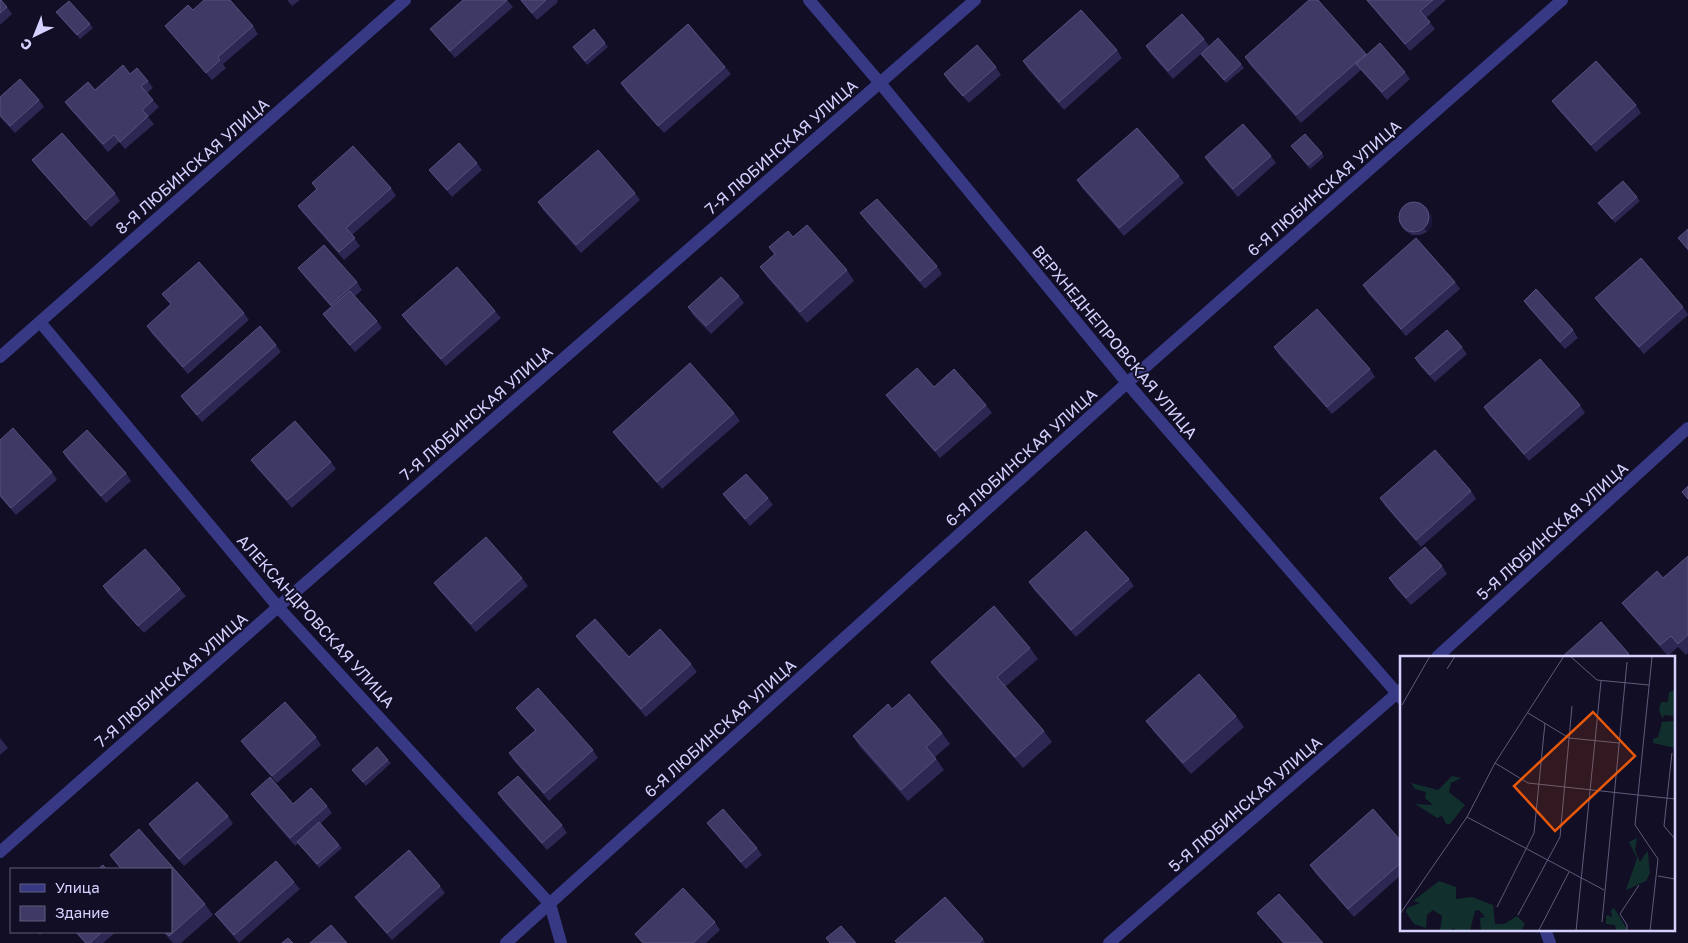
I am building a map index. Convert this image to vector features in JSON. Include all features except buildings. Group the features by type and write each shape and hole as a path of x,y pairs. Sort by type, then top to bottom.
{"street":[{"name":"8-Я ЛЮБИНСКАЯ УЛИЦА","path":"0,357 405,0"},
{"name":"ВЕРХНЕДНЕПРОВСКАЯ УЛИЦА","path":"809,0 880,83 1127,383 1400,694"},
{"name":"7-Я ЛЮБИНСКАЯ УЛИЦА","path":"0,852 278,607 975,0"},
{"name":"6-Я ЛЮБИНСКАЯ УЛИЦА","path":"506,943 1127,383 1562,0"},
{"name":"АЛЕКСАНДРОВСКАЯ УЛИЦА","path":"40,322 278,607 550,904 561,943"},
{"name":"5-Я ЛЮБИНСКАЯ УЛИЦА","path":"1439,656 1688,428"},
{"name":"5-Я ЛЮБИНСКАЯ УЛИЦА","path":"1109,943 1400,694"},
{"path":"1545,930 1550,943"}]}
